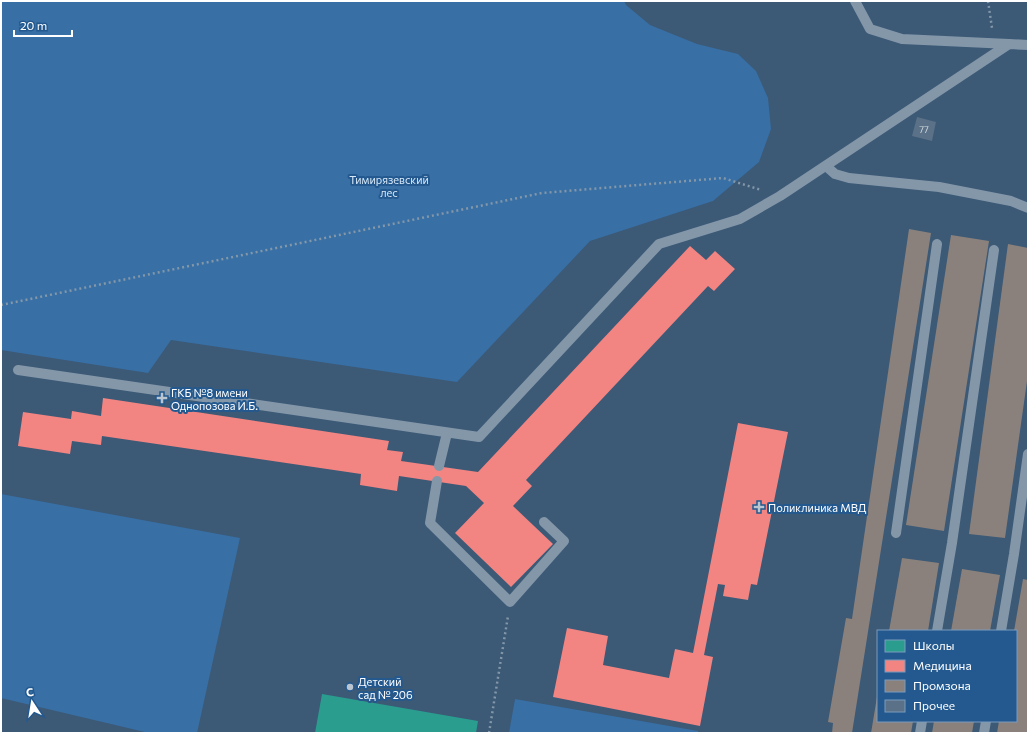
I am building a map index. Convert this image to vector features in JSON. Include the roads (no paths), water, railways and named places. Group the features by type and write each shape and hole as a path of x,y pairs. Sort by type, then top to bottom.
{"lane":[{"path":"855,1 870,29 902,39 1028,45"},
{"path":"18,370 479,437 659,244 740,219 780,196 1010,44"},
{"path":"826,166 835,174 849,178 939,187 1011,201 1028,208"},
{"path":"896,533 937,244"},
{"path":"937,630 953,535 994,250"},
{"path":"439,466 447,432"},
{"path":"1001,630 1014,554 1028,454"},
{"path":"436,481 430,523 510,602 564,541 544,522"},
{"path":"920,733 922,722"},
{"path":"984,733 986,722"}],"place":[{"name":"ГКБ №8 имени Однопозова И.Б.","path":"162,398"},
{"name":"Поликлиника МВД","path":"759,507"},
{"name":"Детский сад № 206","path":"350,687"}],"park label":[{"name":"Тимирязевский лес","path":"389,185"}]}
